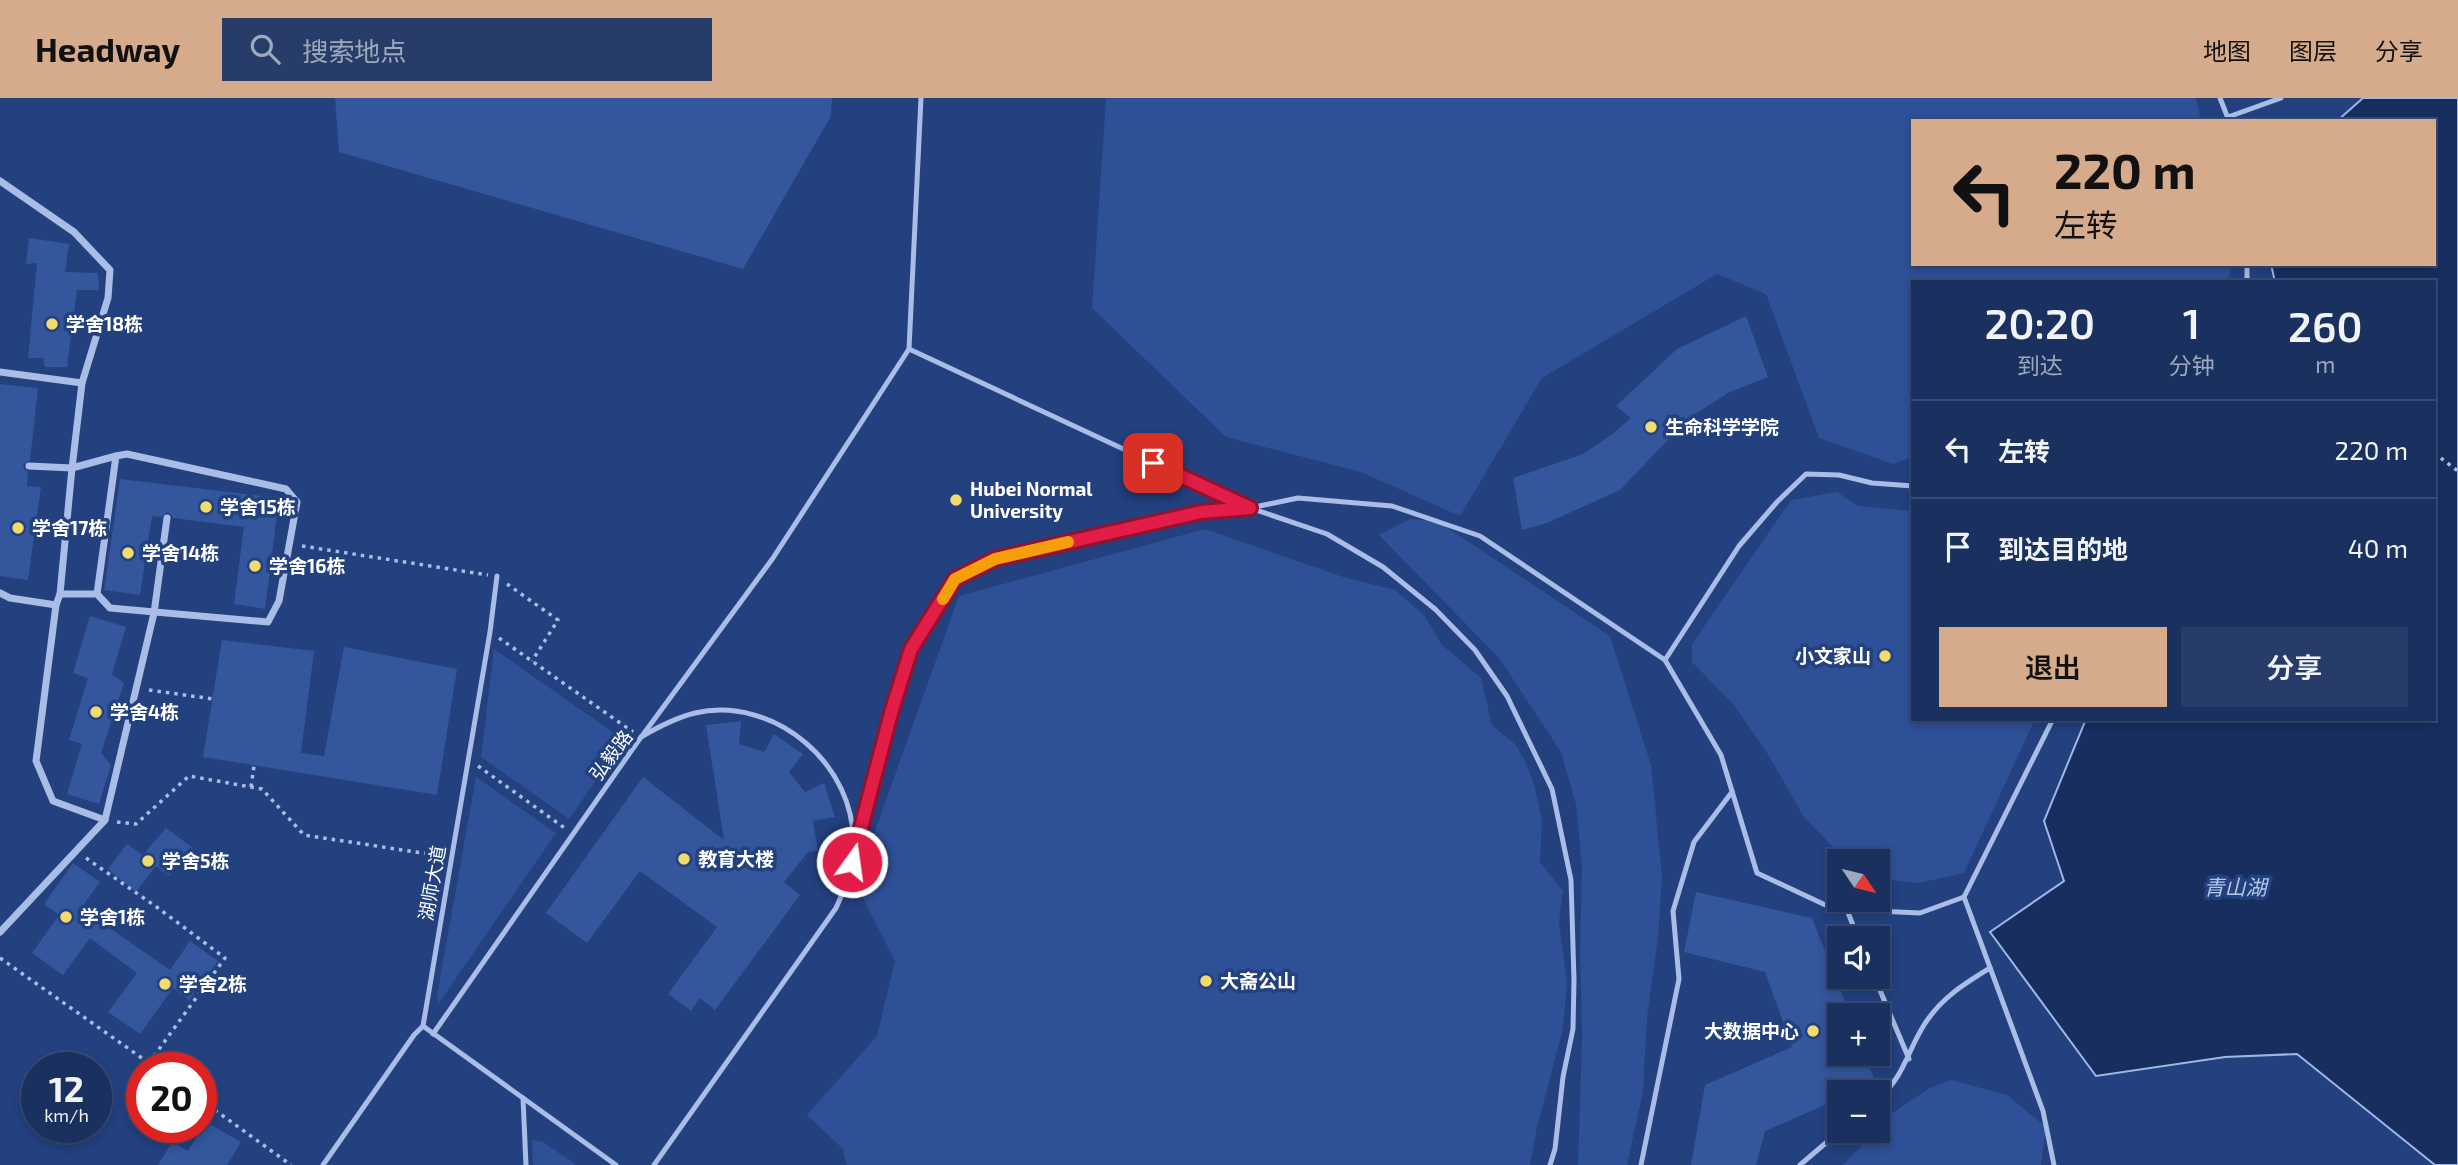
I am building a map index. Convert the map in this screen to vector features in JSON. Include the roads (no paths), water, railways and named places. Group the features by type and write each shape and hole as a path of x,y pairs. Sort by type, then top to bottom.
{"street":[{"path":"0,181 74,232 110,270 107,299 82,383 60,594 56,605 36,761 53,801 104,820"},
{"path":"0,372 82,383"},
{"path":"29,466 72,468 127,454 286,489 297,502 279,601 268,622 110,608 97,594 60,594"},
{"path":"97,594 116,456"},
{"path":"0,932 104,820 154,613 167,518"},
{"path":"0,593 10,598 56,605"}],"lane":[{"path":"641,737 773,558 909,349 921,98"},
{"path":"2221,98 2228,119 2281,98"},
{"path":"909,349 1250,508 1327,534 1383,567 1435,609 1475,650 1507,696 1552,789 1571,880 1573,1029 1563,1077 1555,1149 1550,1165"},
{"path":"1665,660 1739,546 1777,502 1806,474 1839,475 1872,484 1911,486"},
{"path":"852,862 891,713 911,649 955,579 995,559 1201,512 1250,508 1298,498 1392,506 1480,536 1665,660 1721,755 1757,873 1827,906"},
{"name":"湖师大道","path":"323,1165 423,1026 490,632 497,576"},
{"name":"弘毅路","path":"433,1034 641,737 664,723 696,713 745,713 786,727 819,753 838,780 848,804 854,831 852,862 836,908 654,1165"},
{"path":"1884,912 1920,914 1964,897 2052,721"},
{"path":"1641,1165 1679,979 1673,911 1694,842 1732,792"},
{"path":"1964,897 2043,1111 2054,1165"},
{"path":"1890,1088 1909,1059 1924,1025 1953,991 1990,968"},
{"path":"1879,989 1909,1059"},
{"path":"423,1026 616,1165"},
{"path":"523,1098 526,1165"},
{"path":"1800,1165 1827,1142"}],"water":[{"name":"青山湖","path":"2363,98 2458,98 2458,1165 2435,1165 2297,1054 2225,1057 2096,1076 1990,932 2064,881 2044,821 2085,721 2436,721 2436,280 2275,280 2271,266 2436,266 2436,119 2339,119"}],"place":[{"name":"学舍18栋","path":"52,324"},
{"name":"生命科学学院","path":"1651,427"},
{"name":"Hubei Normal University","path":"956,500"},
{"name":"学舍15栋","path":"206,507"},
{"name":"学舍17栋","path":"18,528"},
{"name":"学舍14栋","path":"128,553"},
{"name":"学舍16栋","path":"255,566"},
{"name":"小文家山","path":"1885,656"},
{"name":"学舍4栋","path":"96,712"},
{"name":"教育大楼","path":"684,859"},
{"name":"学舍5栋","path":"148,861"},
{"name":"学舍1栋","path":"66,917"},
{"name":"大斋公山","path":"1206,981"},
{"name":"学舍2栋","path":"165,984"},
{"name":"大数据中心","path":"1813,1031"}]}
